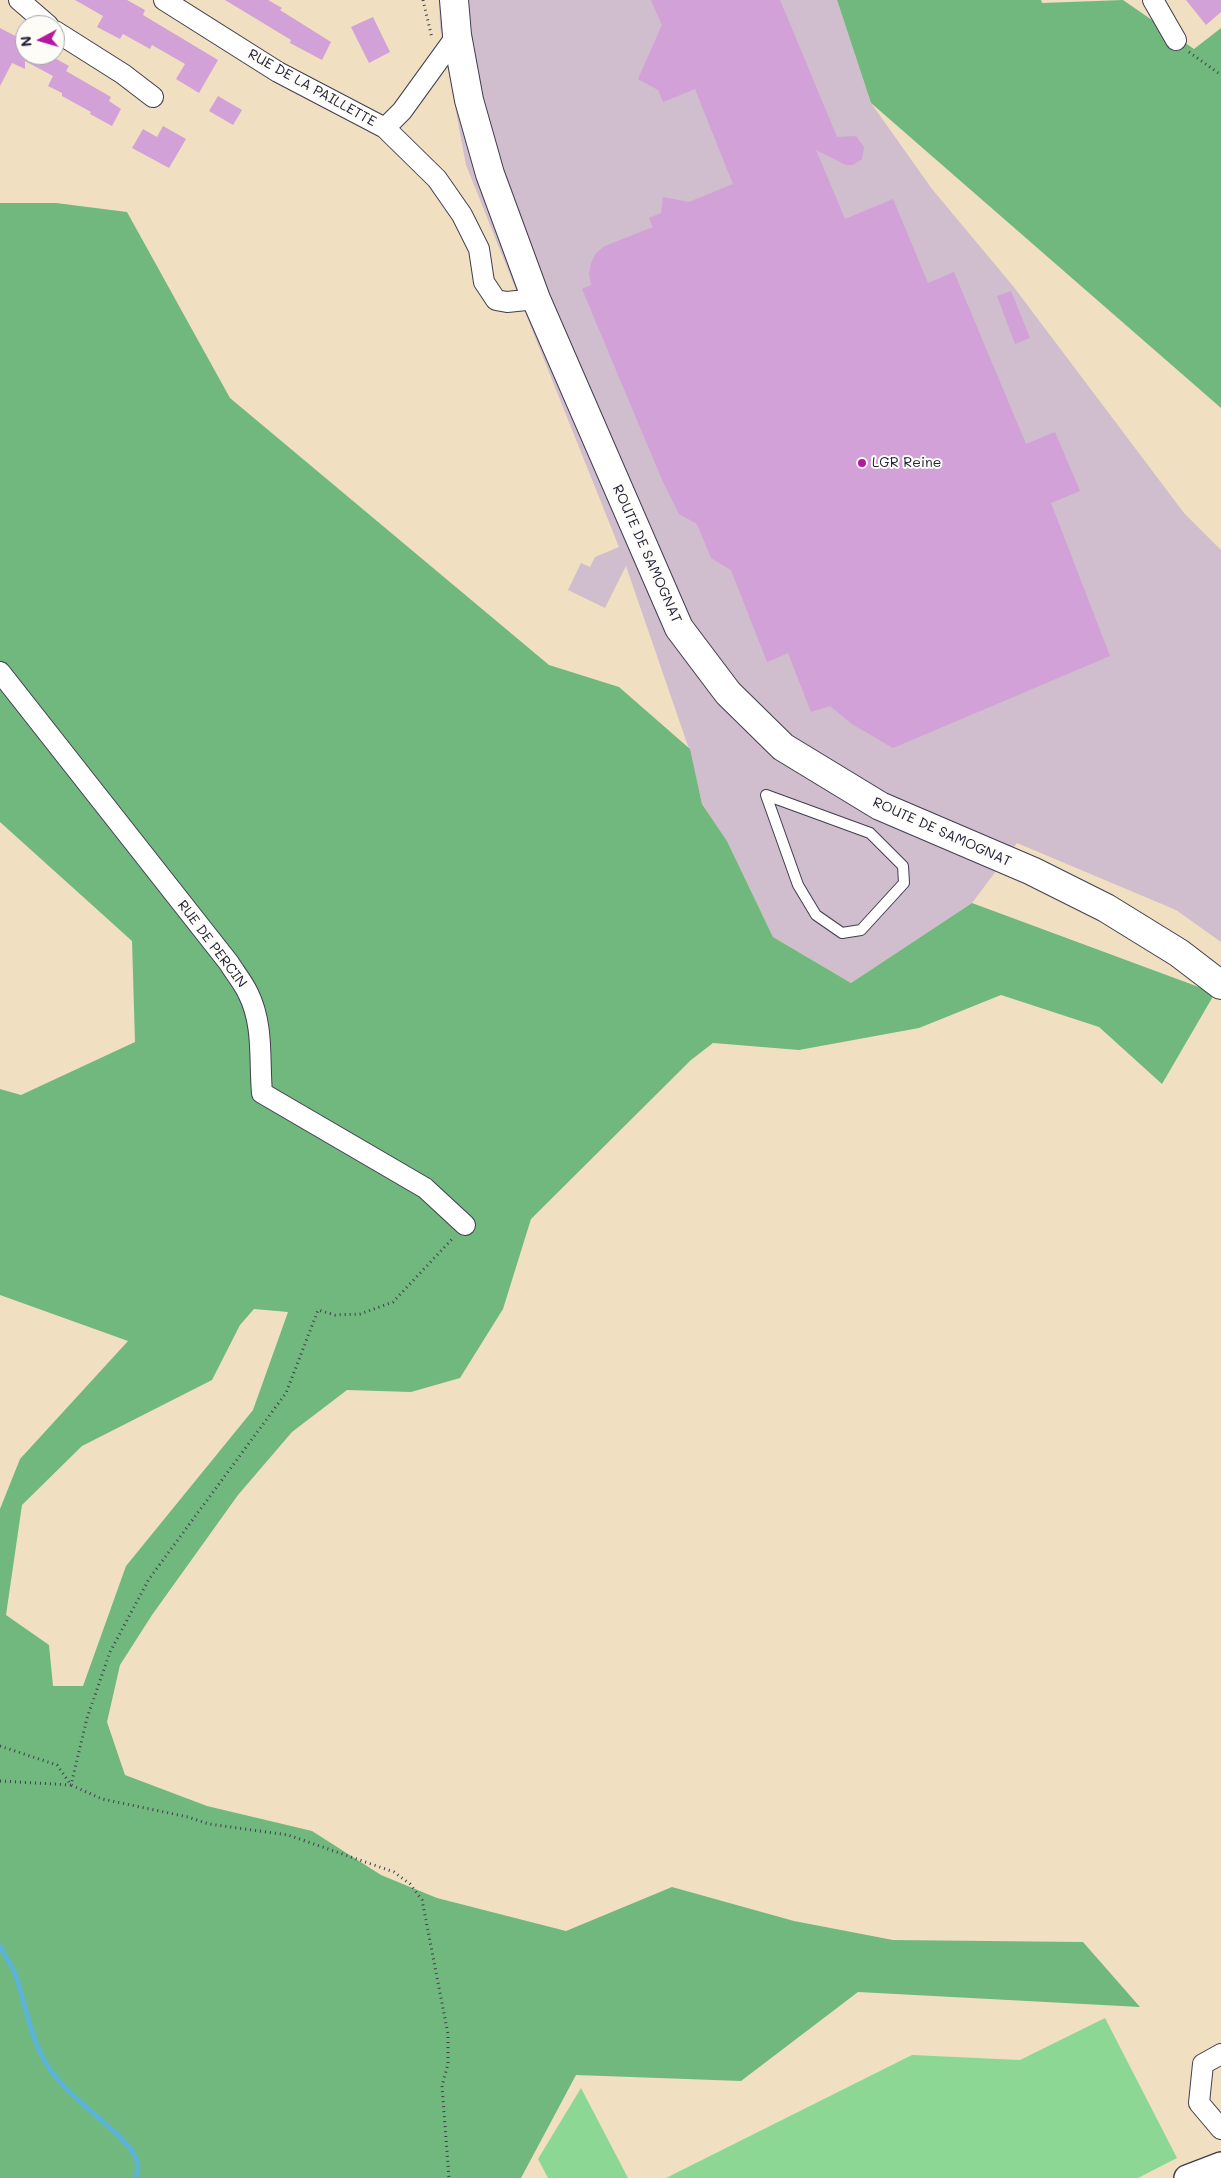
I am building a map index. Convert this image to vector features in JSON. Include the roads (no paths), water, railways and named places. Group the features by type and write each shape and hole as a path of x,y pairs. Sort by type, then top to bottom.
{"main road":[{"name":"ROUTE DE SAMOGNAT","path":"454,0 457,35 469,100 490,174 536,299 679,628 728,693 783,747 880,806 1032,871 1106,908 1180,953 1221,985"}],"street":[{"path":"19,0 36,15"},
{"name":"RUE DE LA PAILLETTE","path":"164,0 278,72 385,128 402,111 457,35"},
{"path":"1153,0 1176,40"},
{"path":"65,37 123,74 152,97"},
{"path":"385,128 436,178 462,215 479,249 484,282 488,292 496,300 507,302 536,299"},
{"name":"RUE DE PERCIN","path":"0,672 229,963 248,993 256,1015 260,1040 262,1093 425,1188 464,1226"},
{"path":"1221,2054 1202,2064 1199,2103 1221,2129"},
{"path":"1187,2178 1221,2165"}],"lane":[{"path":"766,796 870,833 903,866 904,883 861,930 842,933 816,915 798,884 766,796"}],"waterway":[{"path":"0,1946 13,1968 42,2057 59,2081 130,2148 137,2161 138,2170 136,2178"}],"place":[{"name":"LGR Reine","path":"862,463"}]}
